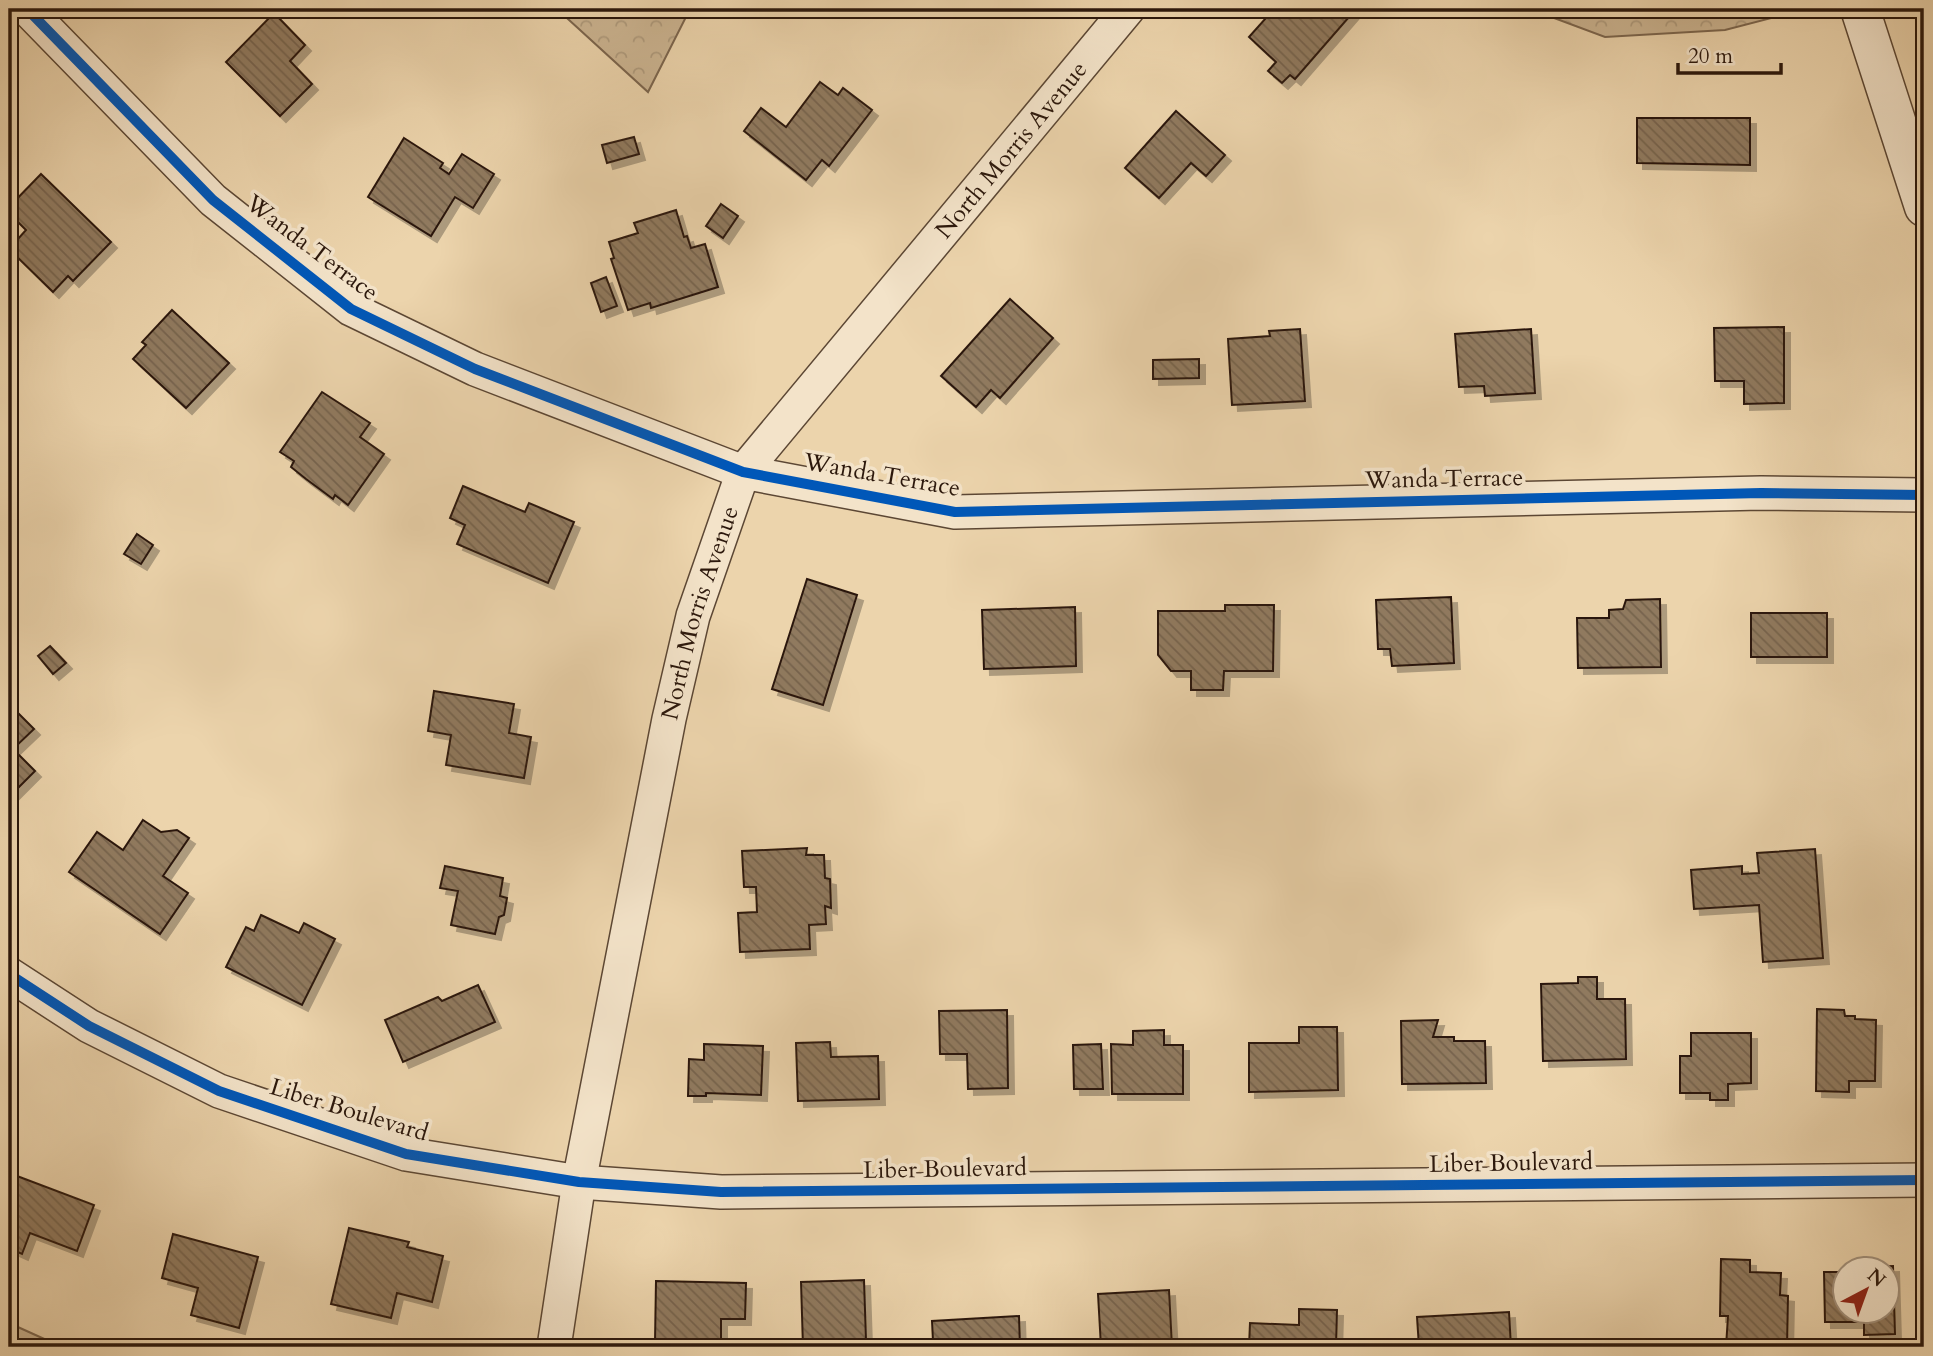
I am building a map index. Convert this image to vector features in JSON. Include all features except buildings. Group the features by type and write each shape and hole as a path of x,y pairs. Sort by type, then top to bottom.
{"street":[{"name":"Wanda Terrace","path":"27,9 213,200 351,309 475,369 743,472 955,512 1761,493 1924,495"},
{"name":"North Morris Avenue","path":"554,1347 579,1182 669,719 693,616 743,472 1128,9"},
{"path":"1860,9 1924,207"},
{"name":"Liber Boulevard","path":"9,974 89,1026 219,1091 406,1154 579,1182 721,1192 1924,1180"}],"green space":[{"path":"557,9 690,9 648,92"},
{"path":"1530,9 1802,10 1725,30 1605,37"},
{"path":"9,1323 62,1347 9,1347"}],"cycle path":[{"path":"27,9 213,200 351,309 475,369 743,472 955,512 1761,493 1924,495"},
{"path":"9,974 89,1026 219,1091 406,1154 579,1182 721,1192 1924,1180"}]}
